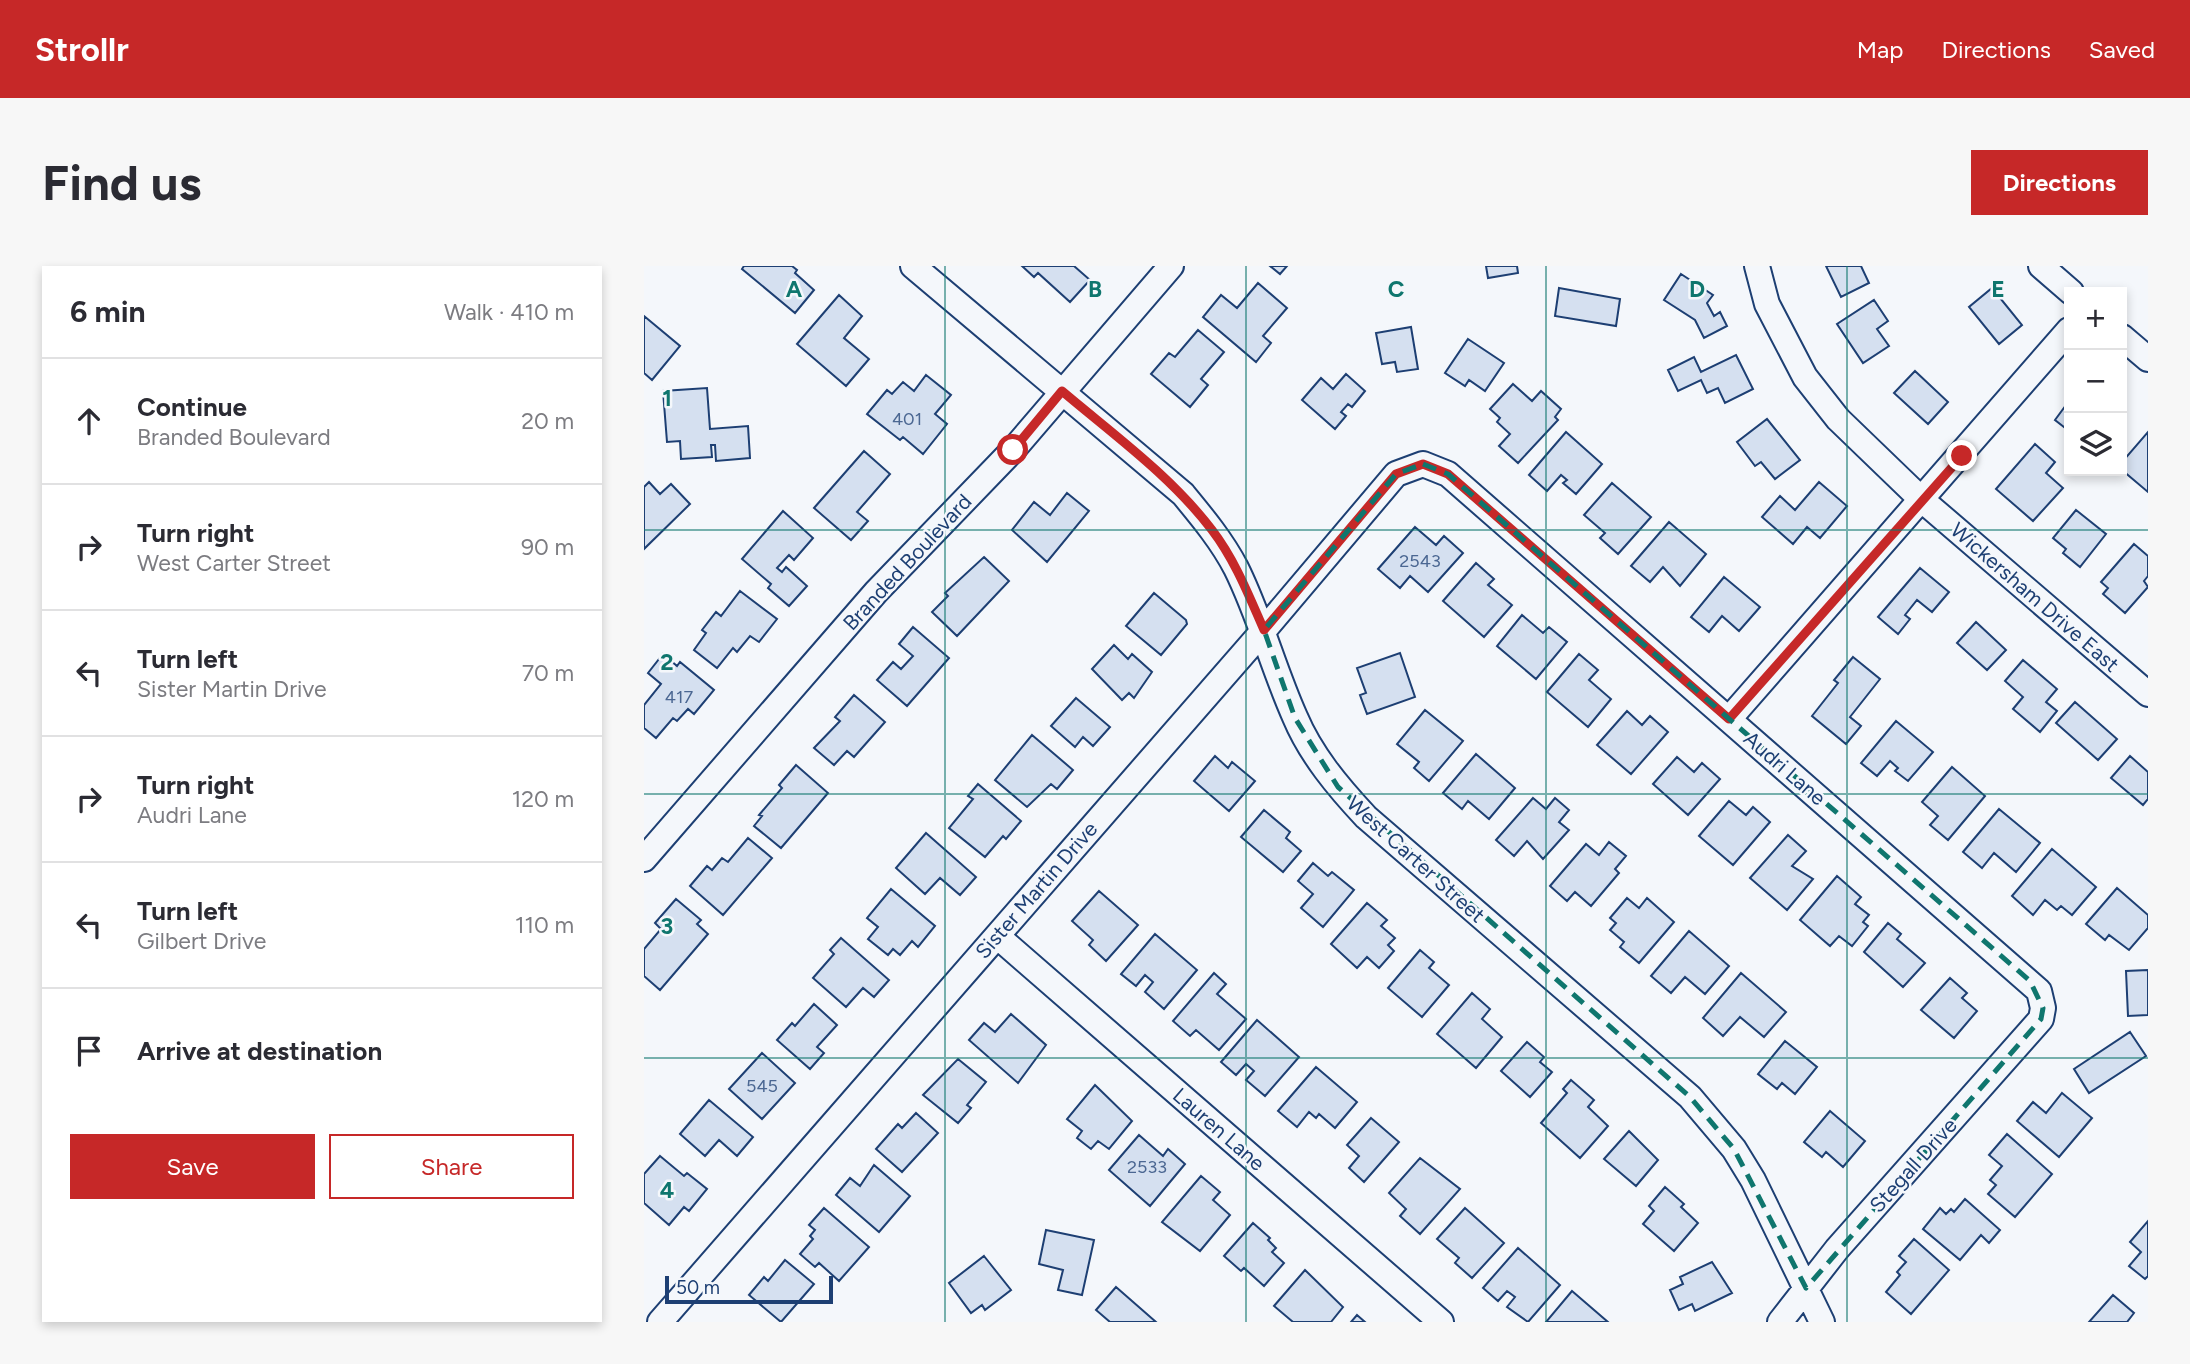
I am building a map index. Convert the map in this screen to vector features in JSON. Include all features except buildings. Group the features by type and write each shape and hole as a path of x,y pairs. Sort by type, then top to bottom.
{"street":[{"name":"West Carter Street","path":"913,266 1183,494 1214,532 1235,565 1264,630 1295,718 1338,787 1366,817 1690,1097 1740,1159 1822,1322"},
{"name":"Branded Boulevard","path":"644,859 876,592 1013,450 1171,266"},
{"name":"Wickersham Drive East","path":"1757,266 1767,304 1805,377 1838,419 1922,500 2148,694"},
{"path":"2041,266 2065,287"},
{"path":"1729,719 2064,336"},
{"path":"2127,341 2148,359"},
{"name":"Audri Lane","path":"1416,465 1423,464 1448,474 2030,981 2039,991 2043,1008"},
{"name":"Sister Martin Drive","path":"660,1322 1264,630 1396,474 1416,465"},
{"name":"Lauren Lane","path":"997,936 1441,1322"},
{"name":"Stegall Drive","path":"1780,1322 1806,1288 2041,1019 2043,1008"}],"highlighted area":[{"path":"1423,464 1448,474 2030,981 2043,1008 2041,1019 1806,1288 1734,1149 1690,1097 1338,787 1295,718 1264,630 1396,474"}],"route":[{"path":"1013,450 1062,391 1183,494 1214,532 1235,565 1264,630 1396,474 1423,464 1448,474 1729,719 1962,456"}]}
